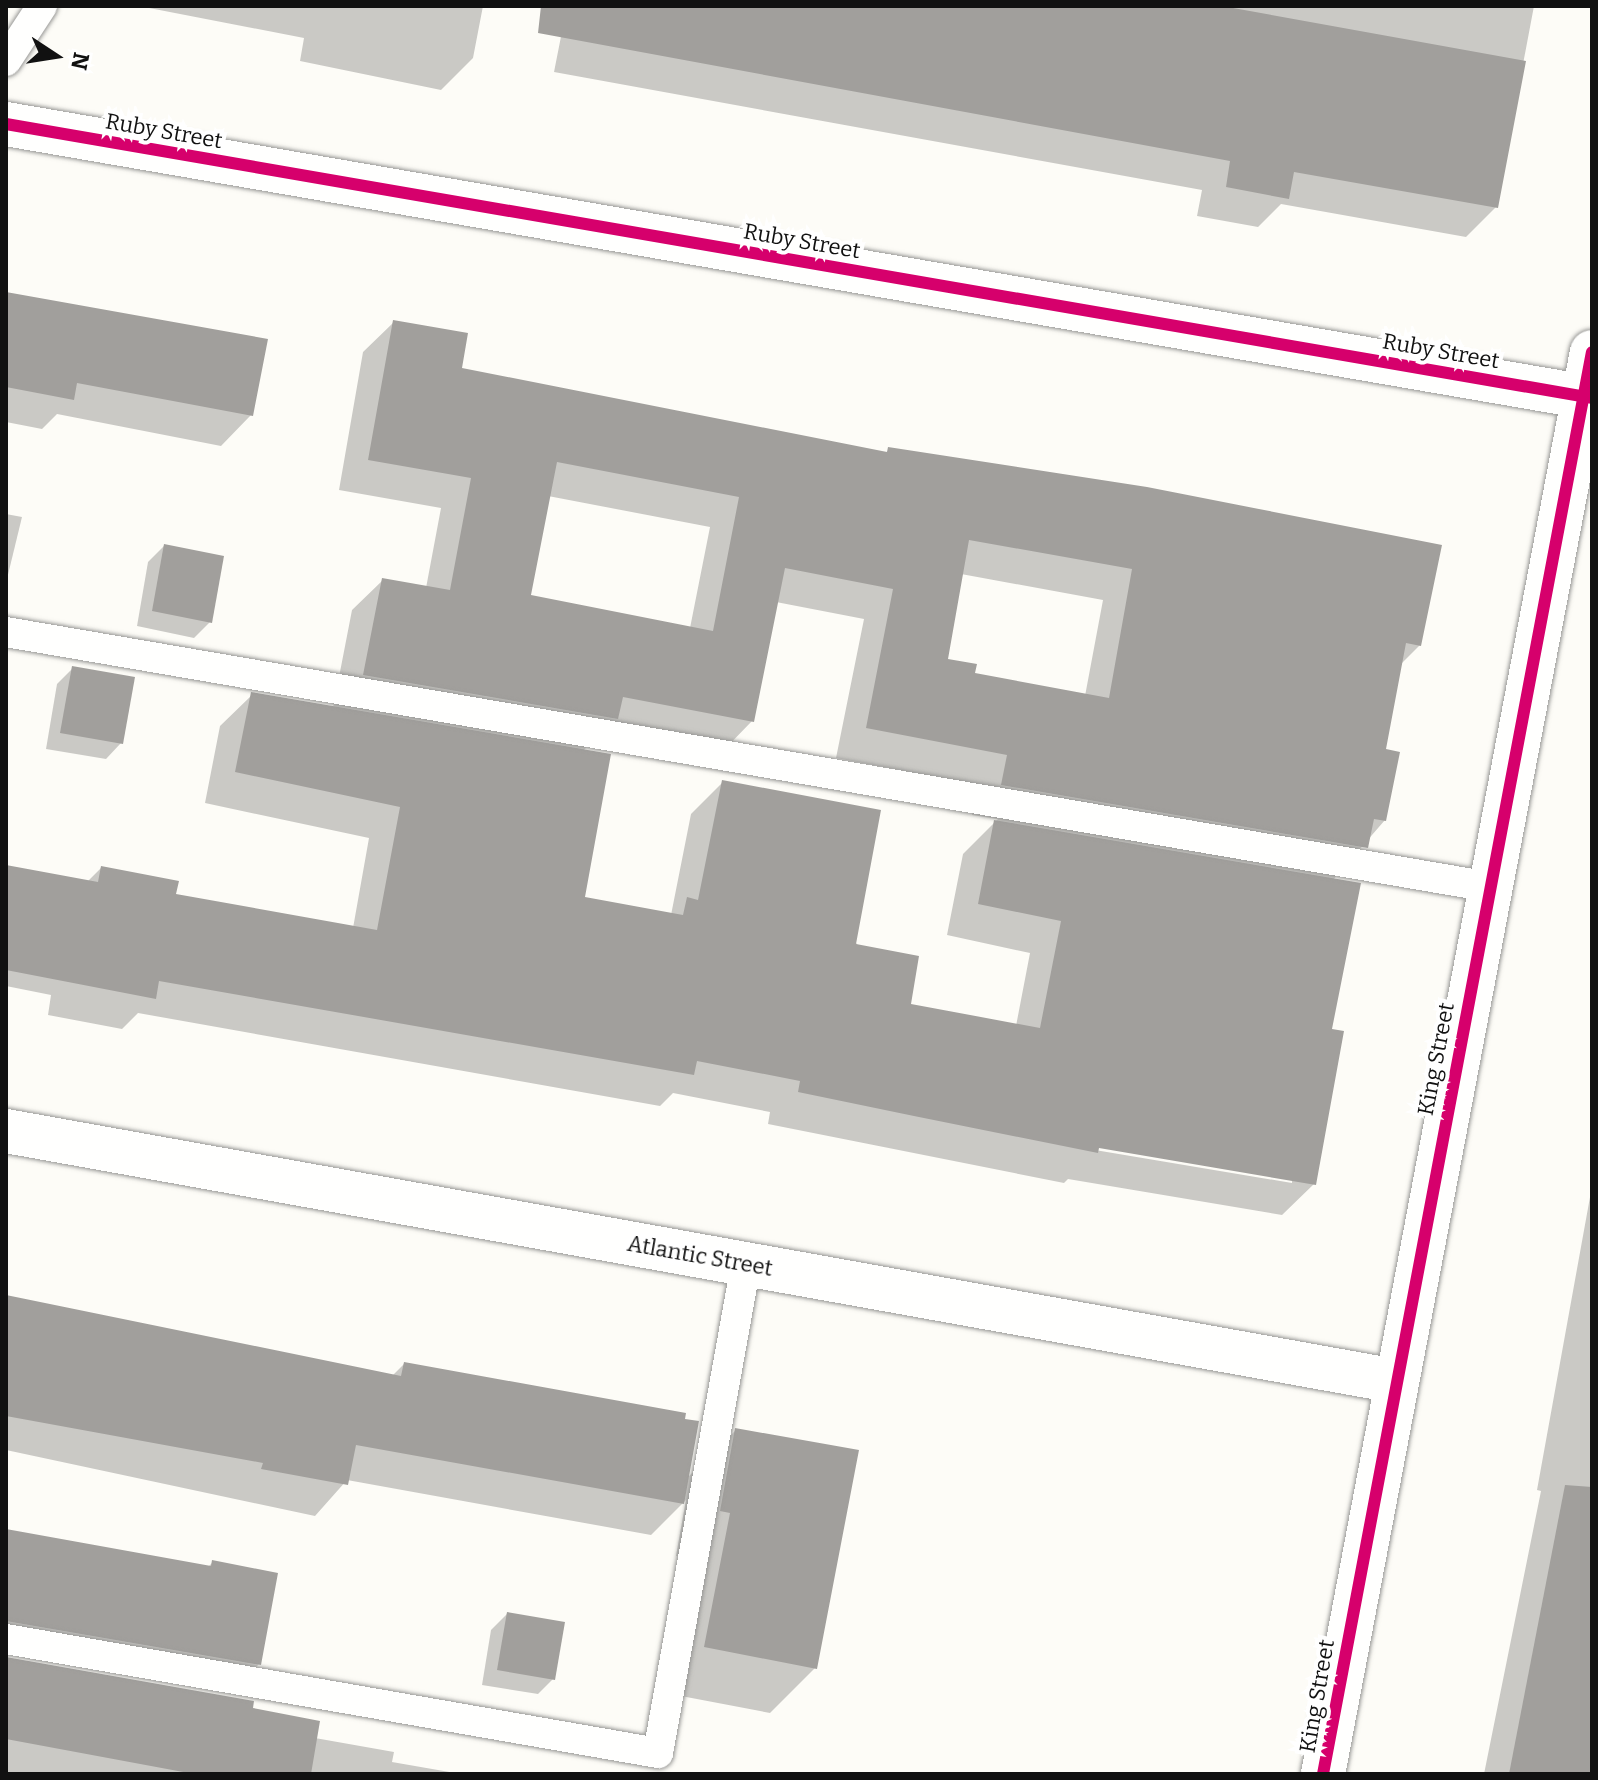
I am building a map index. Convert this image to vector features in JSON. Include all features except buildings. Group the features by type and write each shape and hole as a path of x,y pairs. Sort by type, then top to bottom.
{"street":[{"name":"Ruby Street","path":"6,124 1588,397"},
{"name":"King Street","path":"1323,1774 1490,887 1588,397 1592,352"},
{"name":"Atlantic Street","path":"6,1131 1395,1381"}],"lane":[{"path":"6,61 42,6"},
{"path":"6,632 1490,887"},
{"path":"6,1639 658,1753 746,1264"}],"cycle path":[{"path":"6,124 1592,398"},
{"path":"1323,1774 1592,352"}]}
